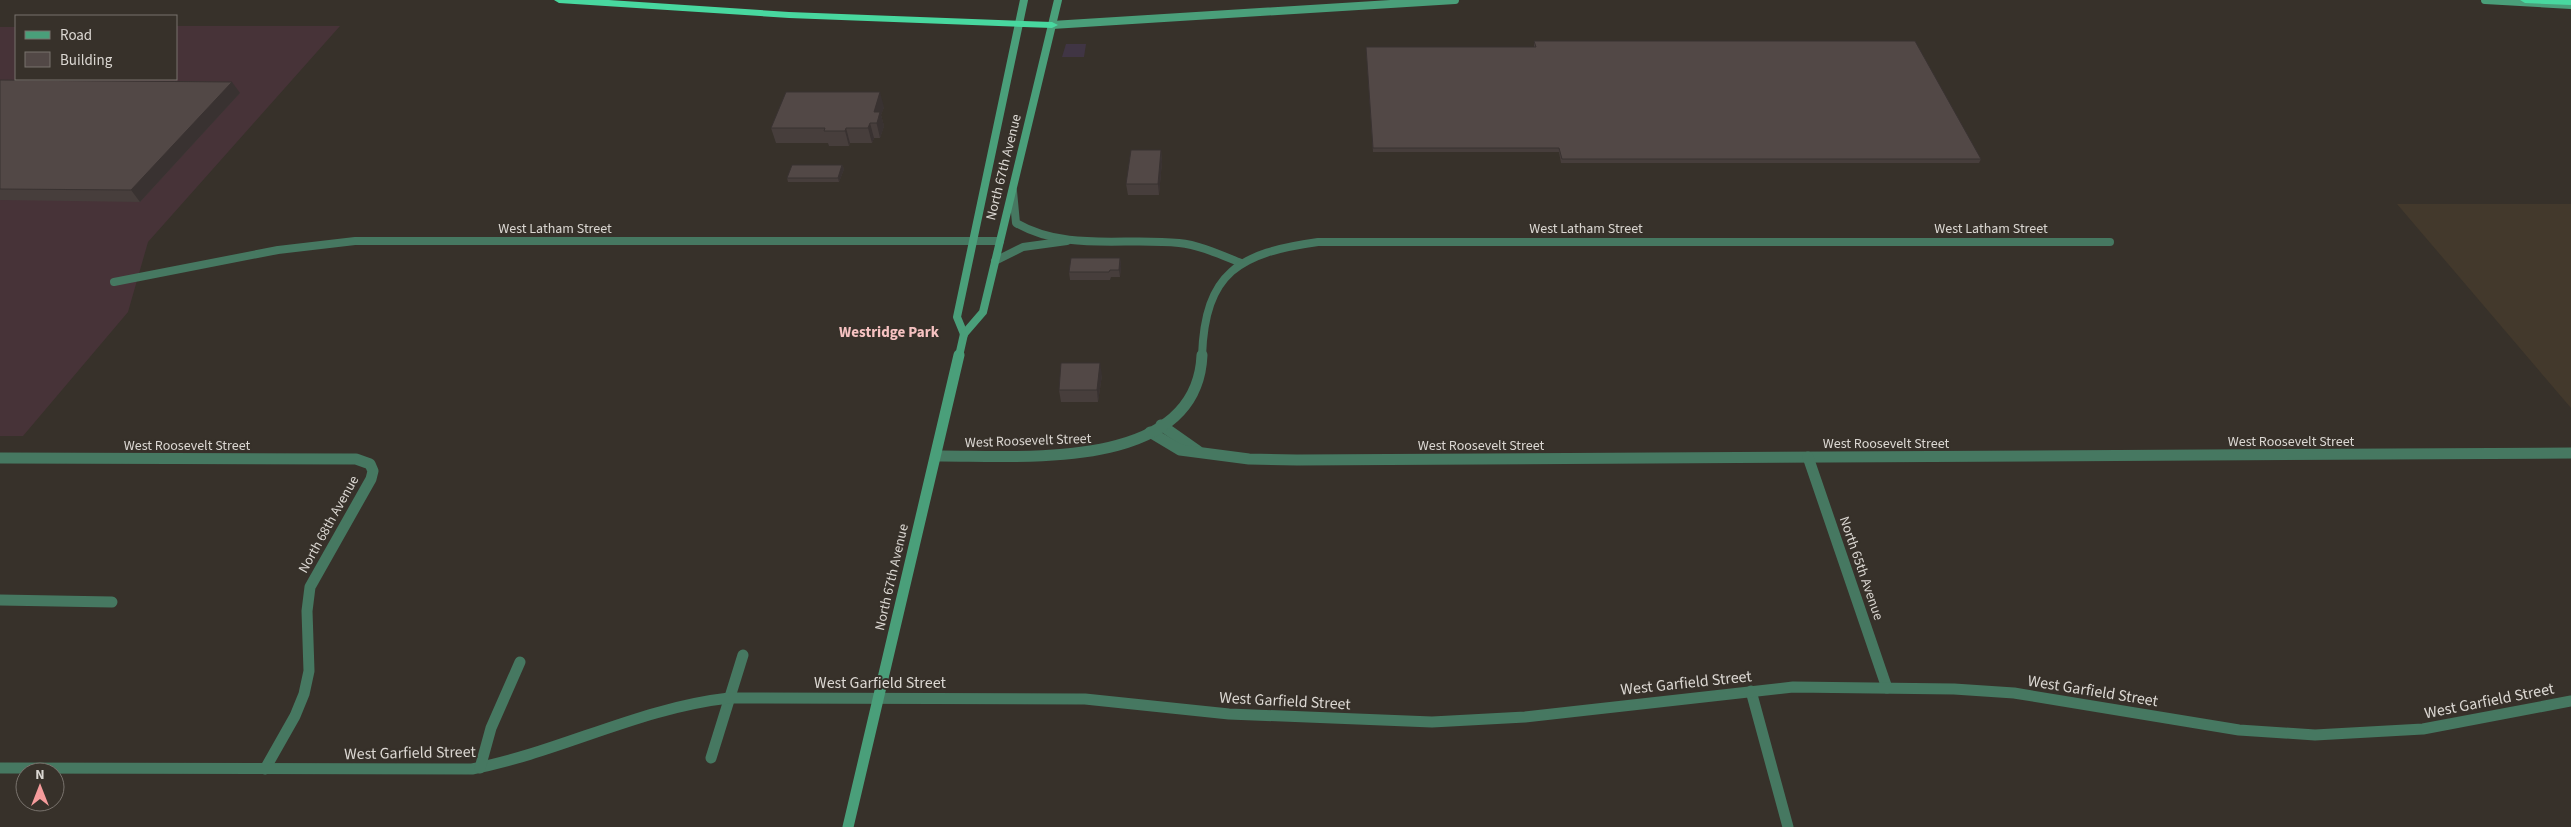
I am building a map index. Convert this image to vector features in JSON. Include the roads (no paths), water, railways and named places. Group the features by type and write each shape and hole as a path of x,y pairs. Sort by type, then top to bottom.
{"highway":[{"path":"559,0 789,15 1052,25"},
{"path":"2525,0 2571,3"}],"main road":[{"path":"1052,25 1455,0"},
{"path":"2484,0 2571,3"},
{"name":"North 67th Avenue","path":"848,827 964,334 983,312 1058,3"},
{"name":"North 67th Avenue","path":"964,334 957,317 1024,4"}],"street":[{"path":"1013,188 1016,223 1033,232 1070,240 1177,243 1212,250 1241,263"},
{"path":"995,261 1016,247 1053,245 1070,240"},
{"name":"West Latham Street","path":"114,282 278,250 355,241 1000,241"},
{"name":"West Latham Street","path":"1150,432 1181,409 1196,386 1202,366 1203,322 1207,306 1217,285 1241,263 1272,250 1318,242 2110,242"},
{"name":"West Roosevelt Street","path":"1161,425 1201,453"},
{"name":"West Roosevelt Street","path":"936,456 1099,452 1122,445 1150,432 1180,450 1249,459 1297,460 2571,453"},
{"name":"North 65th Avenue","path":"1808,457 1887,688"},
{"name":"West Roosevelt Street","path":"0,458 362,459 371,464"},
{"name":"North 68th Avenue","path":"265,769 306,691 310,587 371,479 373,468 371,464"},
{"path":"0,600 112,602"},
{"path":"711,758 743,655"},
{"path":"480,768 491,728 520,662"},
{"name":"West Garfield Street","path":"0,768 480,768 520,759 683,704 730,698 1085,699 1230,714 1432,722 1525,717 1793,687 1887,688 2014,693 2239,730 2315,735 2423,729 2571,701"},
{"path":"1751,691 1788,827"}],"district":[{"name":"Westridge Park","path":"889,332"}]}
